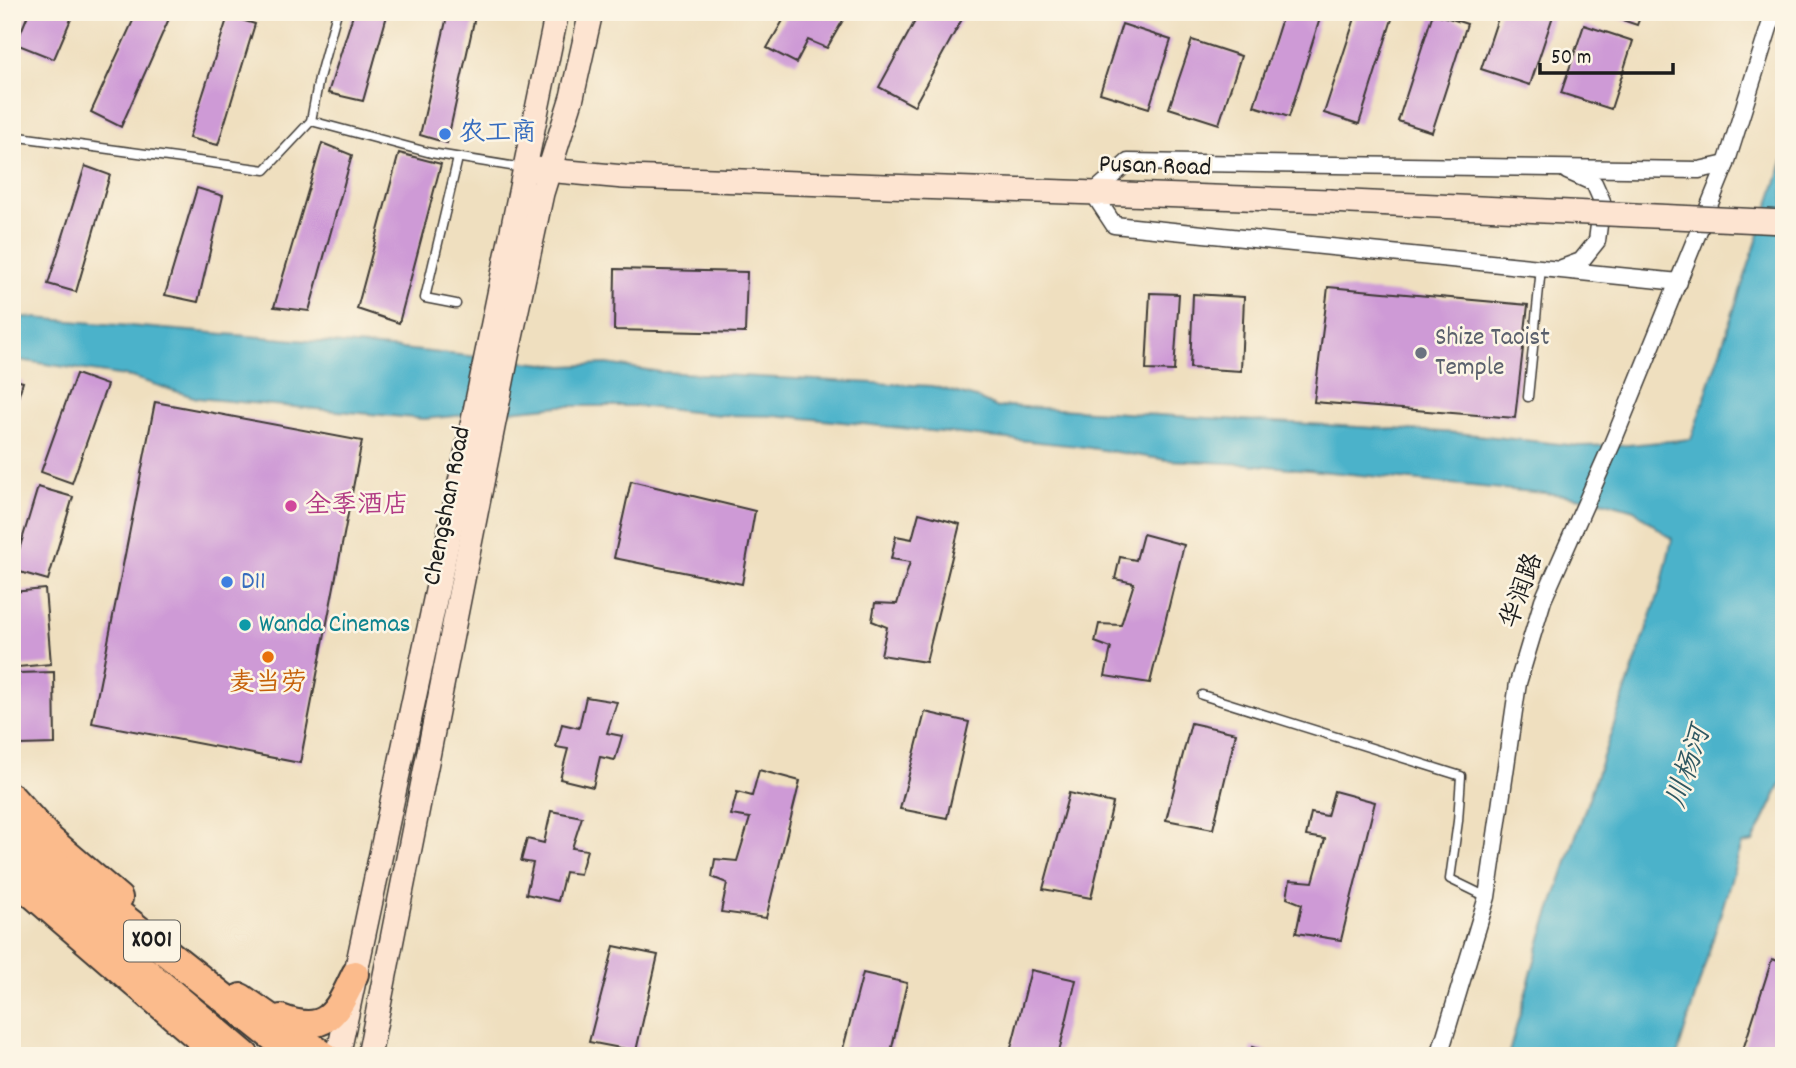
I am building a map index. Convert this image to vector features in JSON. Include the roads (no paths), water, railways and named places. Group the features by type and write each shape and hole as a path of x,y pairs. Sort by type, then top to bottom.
{"highway":[{"name":"X001","path":"12,821 38,851 297,1056"},
{"name":"X001","path":"12,856 173,997 245,1056"}],"main road":[{"name":"Chengshan Road","path":"338,1056 479,441 497,355 525,169 557,12"},
{"name":"Chengshan Road","path":"497,355 572,97 591,12"},
{"name":"Pusan Road","path":"525,169 624,177 1329,201 1784,222"},
{"name":"Chengshan Road","path":"369,1056 479,441"},
{"name":"X001","path":"12,797 50,839 135,912 224,986 260,1009"},
{"name":"X001","path":"12,877 219,1056"},
{"path":"260,1009 307,1026 324,1021 343,1000 355,974"},
{"path":"260,1009 326,1056"}],"street":[{"name":"华润路","path":"1439,1056 1487,897 1517,683 1543,600 1612,444 1726,164 1774,12"},
{"path":"1679,282 1114,225 1093,193 1128,162 1699,170 1726,164"},
{"path":"1549,269 1581,261 1597,242 1602,201 1594,183 1562,168"}],"lane":[{"path":"12,136 265,170 311,121 319,78 337,12"},
{"path":"311,121 382,142 525,169"},
{"path":"456,304 425,298 458,158"},
{"path":"1528,397 1549,269"},
{"path":"1202,695 1461,776 1450,879 1487,897"}],"water":[{"name":"川杨河","path":"1784,159 1784,778 1753,842 1742,844 1677,1056 1508,1056 1542,935 1661,587 1672,539 1634,510 1564,495 1248,464 1167,460 1077,446 784,416 720,415 637,406 560,406 424,419 197,398 131,377 12,359 12,316 402,349 564,366 607,364 661,372 932,386 976,398 998,408 1008,406 1458,433 1578,446 1691,439"}],"place":[{"name":"农工商","path":"445,134"},
{"name":"Shize Taoist Temple","path":"1421,353"},
{"name":"全季酒店","path":"291,506"},
{"name":"D11","path":"227,582"},
{"name":"Wanda Cinemas","path":"245,625"},
{"name":"麦当劳","path":"268,657"}]}
